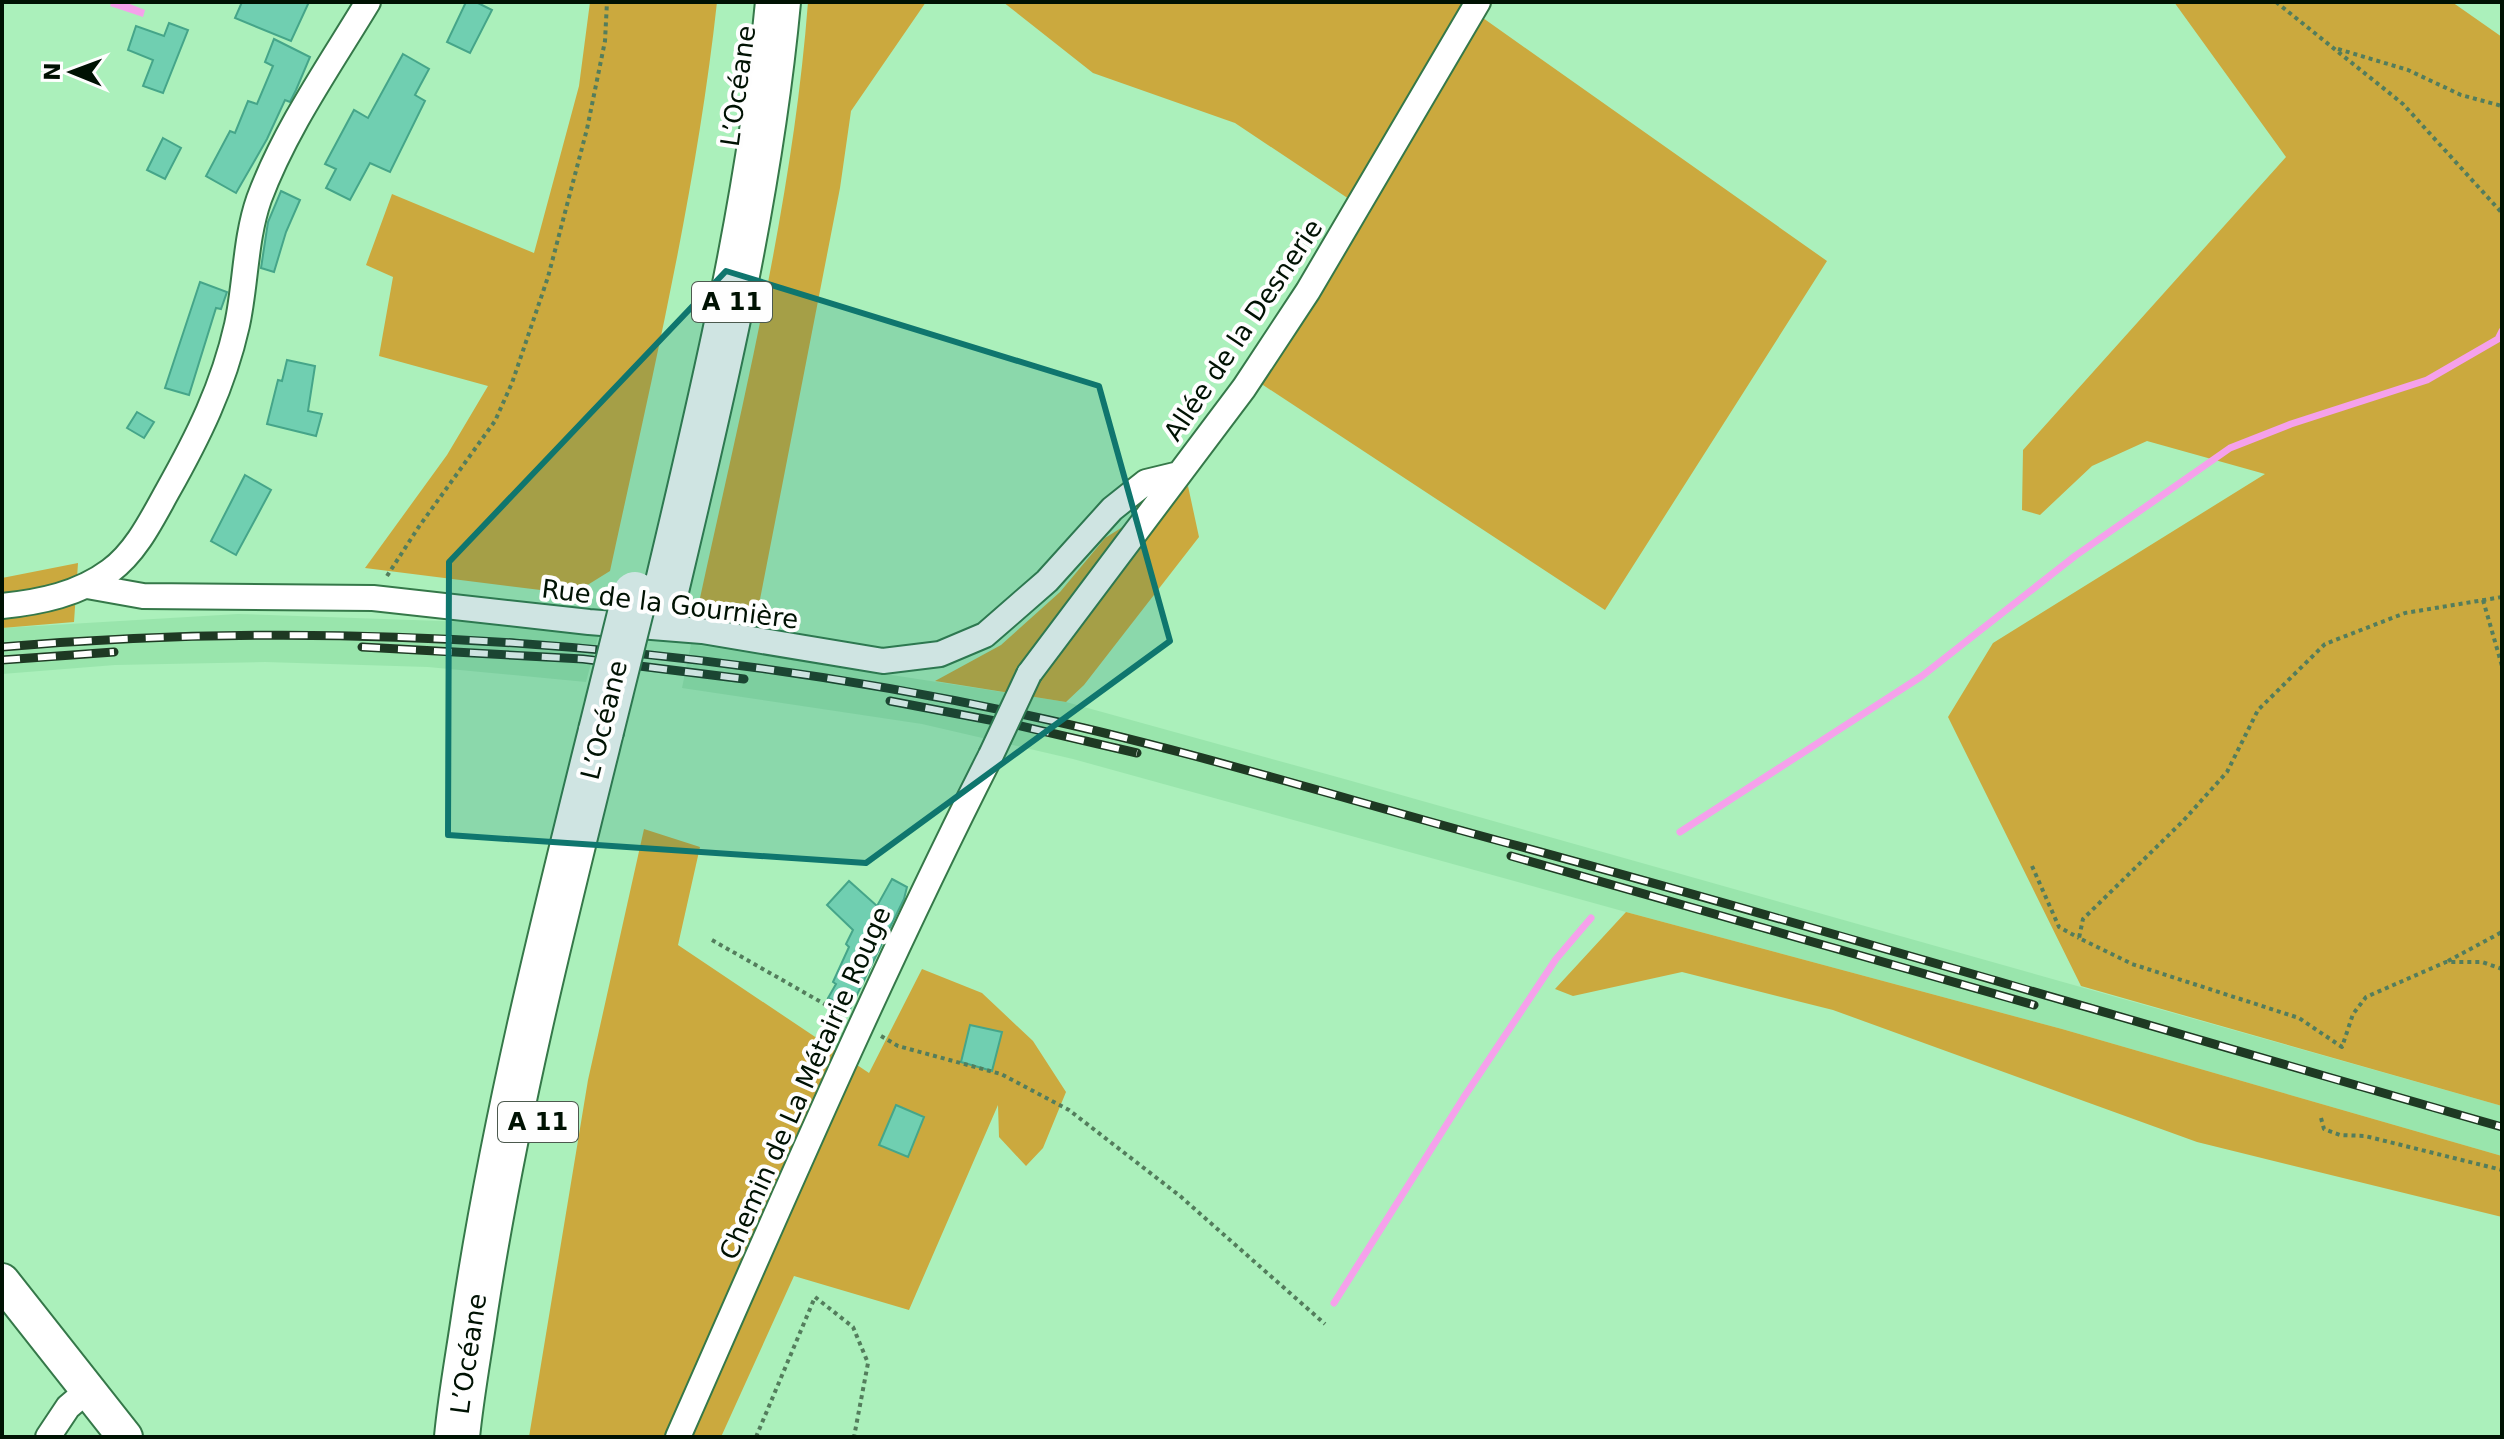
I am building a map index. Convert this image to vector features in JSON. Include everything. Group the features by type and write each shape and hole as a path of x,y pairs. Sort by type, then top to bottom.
{"highway":[{"name":"L’Océane","path":"650,597 680,409 712,254 736,112 749,2"},
{"name":"L’Océane","path":"463,1431 508,1283 576,951 616,733 650,597 716,380 743,247 767,102 778,2"}],"street":[{"path":"2,606 30,603 87,586 113,569 137,543 207,420 222,381 238,323 258,201 300,116 368,2"},
{"name":"Allée de la Desnerie","path":"991,755 1029,674 1244,388 1308,291 1478,2"},
{"name":"Rue de la Gournière","path":"87,586 143,596 373,598 702,631 883,661 940,654 985,635 1047,581 1112,509 1146,482 1179,474"},
{"name":"Chemin de La Métairie Rouge","path":"678,1437 860,1024 991,755"},
{"path":"2,1281 125,1437"},
{"path":"48,1437 68,1407 88,1390"}],"path":[{"path":"373,598 418,528 495,421 512,383 548,277 587,129 605,41 607,2"},
{"path":"2276,2 2403,104 2501,211"},
{"path":"2337,49 2408,70 2461,95 2502,106"},
{"path":"2079,938 2083,919 2183,821 2227,772 2258,710 2325,644 2405,613 2502,597"},
{"path":"2483,600 2502,666"},
{"path":"2032,866 2059,927 2132,964 2299,1018 2342,1047 2353,1014 2366,997 2446,962 2502,932"},
{"path":"712,940 898,1046 1001,1074 1069,1110 1180,1196 1325,1324"},
{"path":"2446,962 2482,962 2502,969"},
{"path":"2321,1118 2324,1129 2340,1135 2365,1136 2502,1170"},
{"path":"756,1437 815,1297 853,1327 868,1363 854,1437"}],"highlighted area":[{"path":"726,271 1099,386 1170,641 866,863 448,835 449,562"}],"shaded area":[{"path":"112,2 125,2 145,10 143,17 110,6"},
{"path":"590,2 717,2 685,217 610,571 573,594 365,568 447,455 488,386 379,356 393,277 366,265 392,194 534,253 579,86"},
{"path":"808,2 926,2 851,111 840,188 755,625 695,621 777,236 790,158"},
{"path":"1003,2 1493,2 1483,18 1827,261 1605,610 1260,383 1370,213 1235,123 1093,73"},
{"path":"2174,2 2452,2 2502,37 2502,1106 2081,986 1948,717 1993,643 2265,474 2147,441 2092,466 2040,515 2022,510 2023,450 2286,157"},
{"path":"1188,486 1199,537 1084,685 1066,702 935,681 1001,645 1060,592 1105,538"},
{"path":"78,563 74,622 2,628 2,578"},
{"path":"238,614 470,622 599,633 586,682 428,667 265,662 115,665 2,674 2,628"},
{"path":"691,644 1066,702 2502,1106 2502,1156 2062,1029 1073,759 922,724 682,688"},
{"path":"644,829 700,847 678,945 869,1073 922,969 982,993 1033,1041 1066,1092 1043,1148 1026,1166 999,1137 998,1105 909,1310 794,1276 721,1437 529,1437 588,1080"},
{"path":"1626,912 2062,1029 2502,1156 2502,1217 2197,1142 1833,1010 1682,972 1573,996 1555,989"}],"building":[{"path":"242,2 309,2 291,41 235,18"},
{"path":"466,2 476,2 492,10 470,53 447,42"},
{"path":"169,23 188,30 163,93 143,86 153,60 128,50 136,26 164,36"},
{"path":"274,39 310,57 290,102 285,100 236,193 206,176 230,131 235,133 248,101 257,104 273,66 265,62"},
{"path":"403,54 429,69 415,95 425,101 390,172 370,163 350,200 326,188 336,169 325,164 354,110 368,118"},
{"path":"163,138 181,148 165,179 147,170"},
{"path":"281,191 300,200 274,272 261,268 268,222"},
{"path":"200,282 227,292 221,309 216,308 189,395 165,388"},
{"path":"287,360 315,366 308,411 322,414 316,436 267,424 278,380 282,381"},
{"path":"137,412 154,422 144,438 127,428"},
{"path":"245,475 271,490 236,555 211,541"},
{"path":"892,879 907,887 904,899 850,1009 828,998 836,984 833,982 853,930 827,905 849,881 877,906"},
{"path":"970,1025 1002,1032 992,1071 961,1062"},
{"path":"896,1105 924,1117 908,1157 879,1145"}],"waterway":[{"path":"1680,832 1922,676 2075,556 2230,448 2291,424 2427,380 2498,339 2502,331"},
{"path":"1334,1303 1464,1097 1556,959 1591,918"}],"railway":[{"path":"2,647 259,635 516,643 645,654 900,690 1026,715 1209,760 1760,913 2502,1127"},
{"path":"362,647 583,659 744,679"},
{"path":"2,660 114,652"},
{"path":"890,701 1016,725 1137,753"},
{"path":"1511,856 2034,1005"}]}
